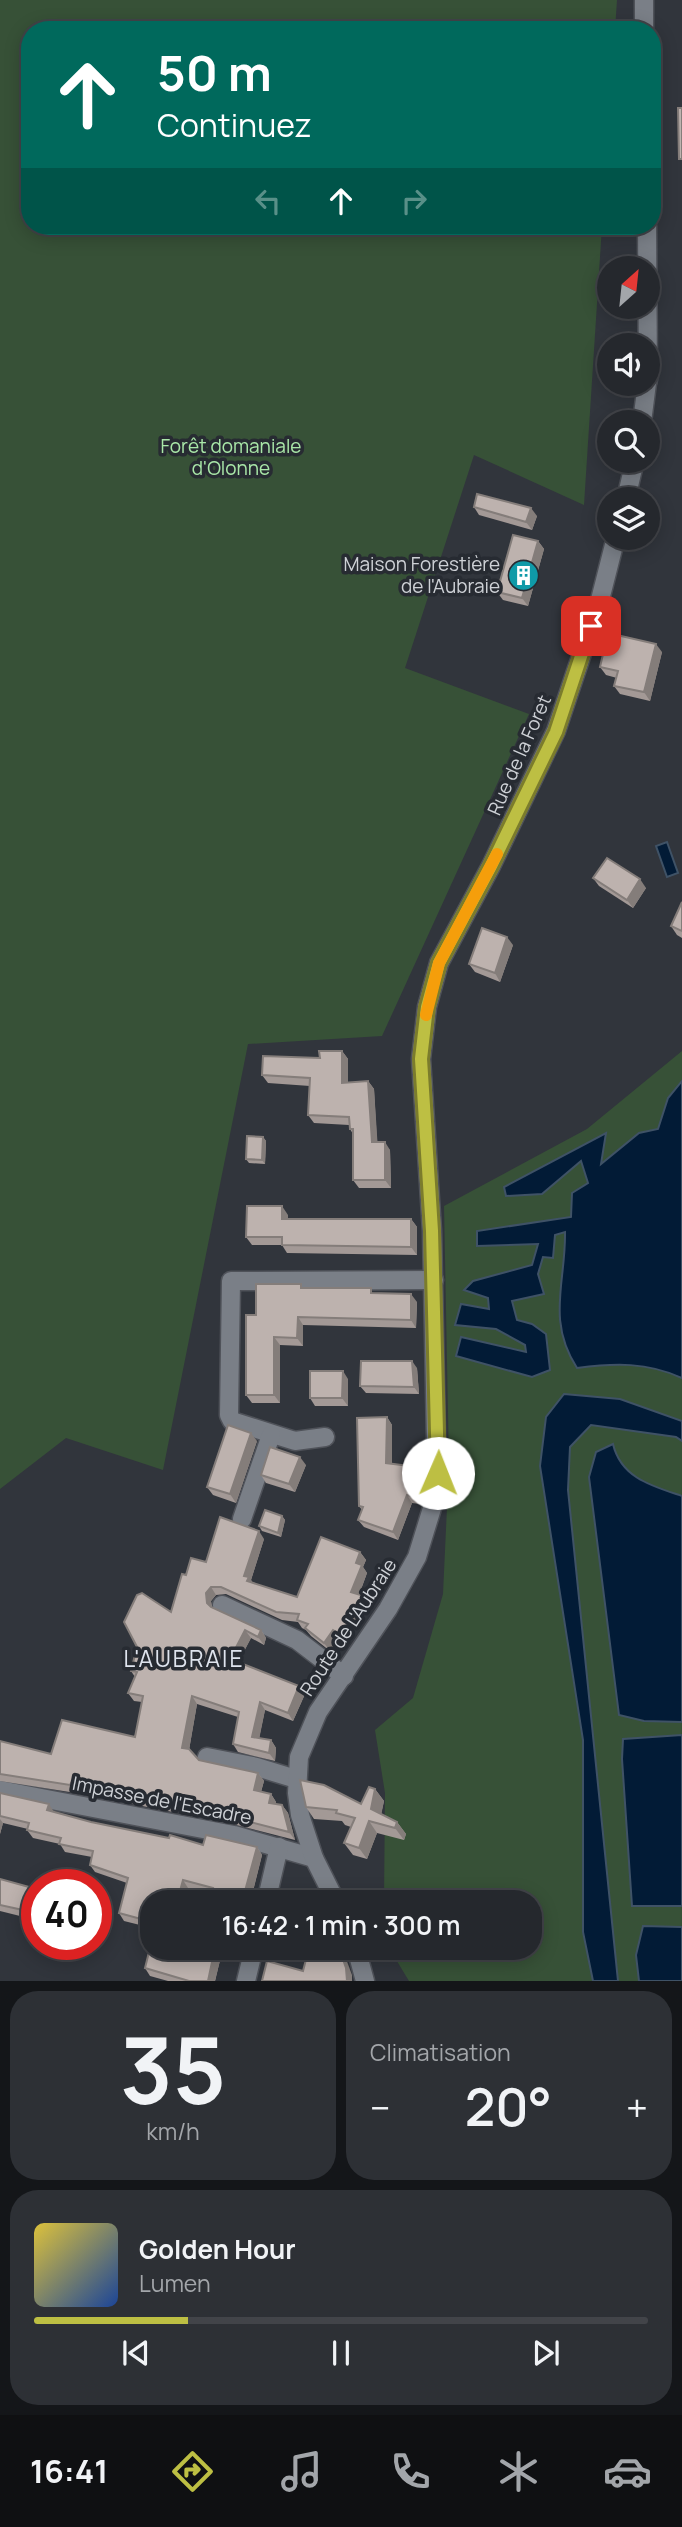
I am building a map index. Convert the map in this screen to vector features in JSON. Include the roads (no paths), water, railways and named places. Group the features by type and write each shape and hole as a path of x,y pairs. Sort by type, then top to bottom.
{"street":[{"path":"644,0 644,21"},
{"path":"647,235 647,333"},
{"name":"Rue de la Foret","path":"432,1231 421,1059 427,1007 439,963 491,866 556,732 600,600 613,550"},
{"name":"Route de L'Aubraie","path":"330,1890 314,1858 300,1815 296,1779 307,1734 400,1589 430,1522 437,1492 438,1454 432,1231"},
{"path":"325,1437 295,1441 237,1424 229,1415 231,1281 434,1280"},
{"path":"242,1519 271,1435"},
{"path":"222,1605 297,1640 344,1676"},
{"path":"207,1757 257,1767 296,1779"},
{"name":"Impasse de l'Escadre","path":"0,1790 234,1835 314,1858"},
{"path":"269,1890 279,1847"},
{"path":"246,1981 251,1960"},
{"path":"359,1960 365,1981"}],"water":[{"path":"667,842 678,873 667,877 656,846"},
{"path":"682,1081 682,1378 643,1366 605,1365 577,1368 562,1334 560,1317 565,1232 555,1235 553,1258 543,1257 538,1274 544,1294 512,1301 517,1320 532,1324 546,1334 550,1370 532,1377 456,1356 461,1337 526,1352 525,1345 496,1329 455,1325 461,1304 489,1309 488,1298 464,1290 473,1281 532,1265 538,1244 477,1246 477,1231 571,1217 572,1193 588,1183 581,1161 542,1194 506,1196 504,1187 606,1133 601,1164 639,1133 658,1129 668,1098"},
{"path":"564,1394 620,1399 682,1421 682,1441 676,1437 591,1425 570,1447 568,1490 618,1981 593,1981 583,1932 583,1740 540,1466 546,1417"},
{"path":"613,1444 617,1456 630,1473 649,1484 682,1496 682,1722 644,1721 619,1715 589,1477 596,1452"},
{"path":"682,1735 682,1906 632,1906 623,1739"},
{"path":"643,1926 682,1927 682,1981 639,1981 636,1955"}],"place":[{"name":"Maison Forestière de l'Aubraie","path":"523,575"}],"district":[{"name":"L'AUBRAIE","path":"184,1659"}],"park label":[{"name":"Forêt domaniale d'Olonne","path":"231,457"}]}
